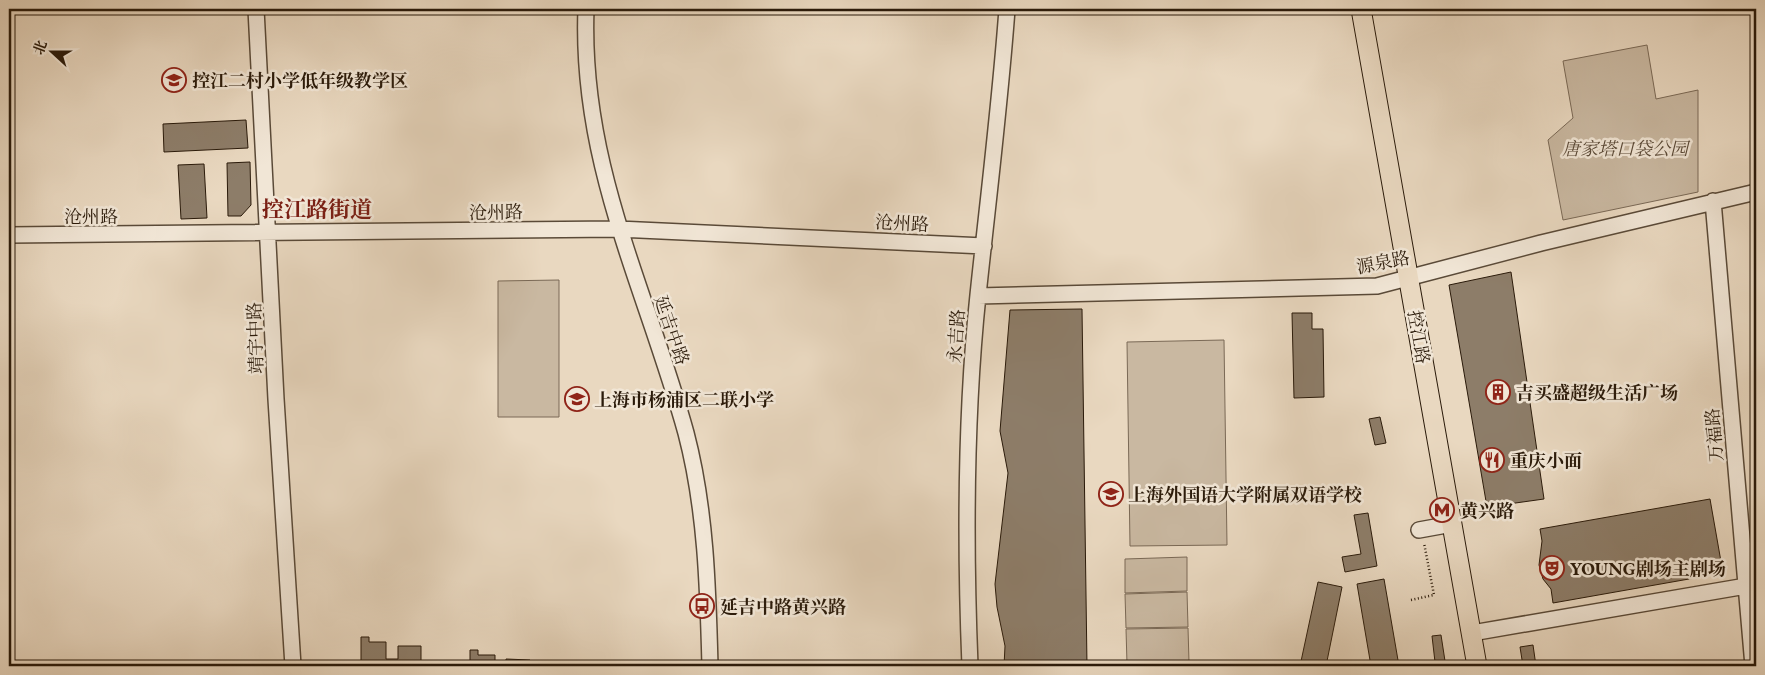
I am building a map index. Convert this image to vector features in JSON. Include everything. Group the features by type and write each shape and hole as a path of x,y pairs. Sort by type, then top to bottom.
{"main road":[{"name":"控江路","path":"1361,9 1477,666"}],"street":[{"name":"靖宇中路","path":"256,9 276,399 293,666"},
{"name":"延吉中路","path":"586,9 588,98 598,150 618,229 686,434 700,502 709,605 710,666"},
{"name":"永吉路","path":"970,666 966,494 978,296 1007,9"},
{"name":"源泉路","path":"978,296 1370,286 1756,192"},
{"name":"万福路","path":"1714,201 1753,666"},
{"name":"沧州路","path":"9,235 269,234 618,229 984,246"},
{"path":"1420,530 1452,524"},
{"path":"1472,634 1746,586"}],"path":[{"path":"1411,600 1434,595 1420,530"}],"green space":[{"name":"唐家塔口袋公园","path":"1647,45 1656,99 1698,90 1698,192 1563,220 1548,140 1573,118 1563,61"},
{"path":"559,280 559,417 498,417 498,281"},
{"path":"1224,340 1227,545 1130,546 1127,342"},
{"path":"1187,557 1187,591 1125,593 1125,559"},
{"path":"1187,592 1188,627 1126,628 1125,594"},
{"path":"1188,628 1189,662 1127,664 1126,629"}],"building":[{"path":"246,120 248,148 164,152 163,124"},
{"path":"250,162 251,205 241,216 228,216 227,163"},
{"path":"204,164 207,218 181,219 178,165"},
{"name":"吉买盛超级生活广场","path":"1511,272 1544,499 1487,507 1449,285"},
{"path":"1082,309 1087,666 1004,666 1005,646 997,607 995,584 1008,473 1000,431 1010,310"},
{"path":"1292,313 1312,313 1312,329 1323,329 1324,397 1294,398"},
{"path":"1380,417 1386,443 1375,445 1369,419"},
{"path":"1710,499 1723,573 1553,603 1551,589 1543,579 1539,565 1542,541 1540,529"},
{"path":"1368,513 1377,566 1345,572 1342,557 1361,554 1354,515"},
{"path":"1384,579 1399,666 1371,666 1357,584"},
{"path":"1318,582 1342,587 1326,666 1300,666"},
{"path":"1441,635 1445,661 1435,662 1432,636"},
{"path":"361,637 369,637 369,642 386,642 386,659 398,659 398,646 421,646 421,666 361,665"},
{"path":"1533,645 1536,666 1523,666 1520,647"},
{"path":"470,650 478,650 478,655 495,655 495,666 470,666"},
{"path":"506,659 530,660 530,666 506,666"}],"place":[{"name":"控江二村小学低年级教学区","path":"174,80"},
{"name":"吉买盛超级生活广场","path":"1498,392"},
{"name":"上海市杨浦区二联小学","path":"577,399"},
{"name":"重庆小面","path":"1492,460"},
{"name":"上海外国语大学附属双语学校","path":"1111,494"},
{"name":"黄兴路","path":"1442,510"},
{"name":"YOUNG剧场主剧场","path":"1552,568"},
{"name":"延吉中路黄兴路","path":"702,606"}],"district":[{"name":"控江路街道","path":"317,209"}]}
